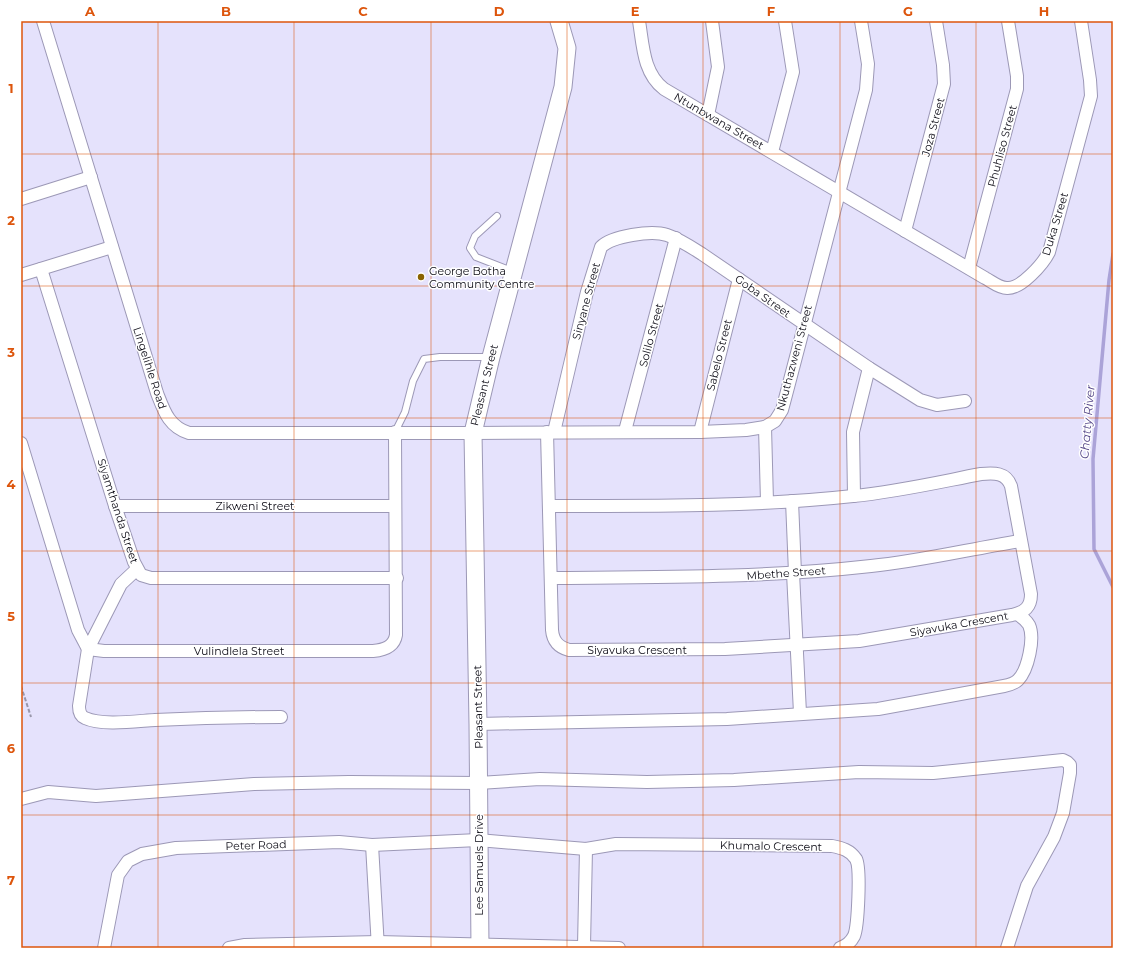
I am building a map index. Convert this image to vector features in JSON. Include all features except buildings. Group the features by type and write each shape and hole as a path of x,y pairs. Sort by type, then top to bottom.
{"street":[{"name":"Lingelihle Road","path":"43,21 157,393 165,415 174,426 189,433 473,433"},
{"name":"Pleasant Street","path":"479,783 473,433 491,357 563,86 567,48 559,21"},
{"name":"Ntunbwana Street","path":"639,21 647,67 651,77 664,89 838,191"},
{"path":"708,115 718,67 712,21"},
{"path":"772,152 793,72 785,21"},
{"name":"Nkuthazweni Street","path":"473,433 625,431 700,432 746,430 764,427 776,421 782,410 868,76 868,64 861,21"},
{"name":"Joza Street","path":"905,231 944,84 943,65 936,21"},
{"name":"Phuhliso Street","path":"969,268 1017,89 1017,76 1008,21"},
{"name":"Duka Street","path":"838,191 1000,286 1014,288 1042,264 1049,252 1091,96 1081,21"},
{"path":"21,199 91,177"},
{"name":"Sinyane Street","path":"551,432 585,300 601,247 614,239 656,233 676,238"},
{"name":"Goba Street","path":"676,238 869,368 914,396 931,404 965,401"},
{"name":"Solilo Street","path":"625,431 676,238"},
{"path":"21,275 112,247"},
{"name":"Siyamthanda Street","path":"41,269 115,506 137,569 141,575 151,578 397,578"},
{"name":"Sabelo Street","path":"700,432 739,279"},
{"path":"854,496 853,432 869,368"},
{"path":"764,427 767,502"},
{"name":"Vulindlela Street","path":"88,649 104,651 382,650 392,645 395,641 397,578 395,432"},
{"name":"Siyavuka Crescent","path":"550,506 647,506 792,502 854,496 981,474 996,473 1006,478 1011,486 1031,594 1029,607 1017,614 859,641 725,649 569,650 557,644 552,635 550,578 550,506 551,432"},
{"path":"21,443 78,630 88,649"},
{"path":"792,502 800,713"},
{"name":"Zikweni Street","path":"115,506 395,506"},
{"name":"Mbethe Street","path":"550,578 737,576 794,573 873,566 1020,541"},
{"path":"137,569 121,584 88,649 79,712 86,719 119,722 237,716 281,717"},
{"path":"478,724 727,718 896,706 1014,683 1022,675 1030,652 1029,627 1026,621 1017,614"},
{"path":"21,799 48,792 96,796 254,784 357,782 479,783 540,779 648,782 734,780 859,772 933,773 1063,760 1067,762 1071,770 1063,813 1054,837 1027,886 1007,948"},
{"name":"Lee Samuels Drive","path":"479,783 479,946"},
{"name":"Peter Road","path":"104,948 118,875 128,861 134,857 176,848 210,846 339,842 372,845 478,840"},
{"name":"Khumalo Crescent","path":"478,840 586,849 621,844 832,846 846,850 856,860 859,866 859,890 855,935 850,942 840,948"},
{"path":"372,845 378,945"},
{"path":"584,946 586,849"},
{"path":"228,948 244,945 584,946 614,948"}],"lane":[{"path":"497,216 475,236 470,248 476,257 514,271"},
{"path":"395,432 404,412 413,381 424,359 440,357 491,357"}],"path":[{"path":"21,686 31,717"}],"waterway":[{"name":"Chatty River","path":"1113,254 1109,280 1093,459 1094,549 1113,587"}],"place":[{"name":"George Botha Community Centre","path":"421,277"}]}
